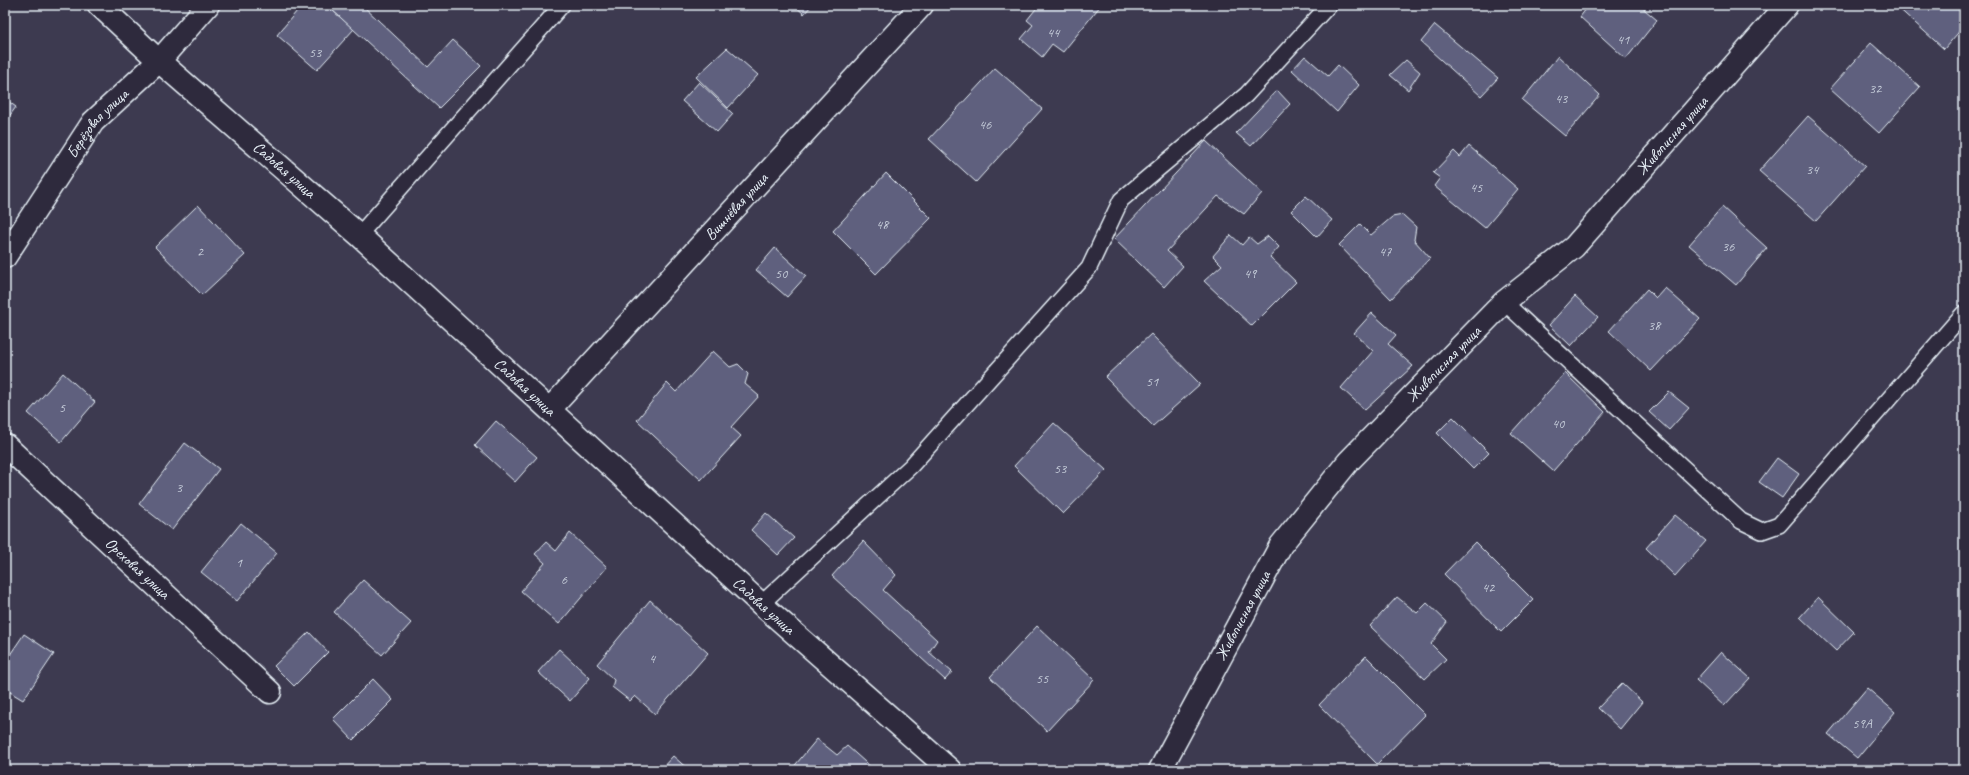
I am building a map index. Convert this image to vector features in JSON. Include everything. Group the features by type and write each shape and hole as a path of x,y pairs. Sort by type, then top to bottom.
{"street":[{"name":"Садовая улица","path":"99,5 159,61 359,235 761,604 950,770"},
{"name":"Берёзовая улица","path":"5,257 93,122 159,61 208,5"},
{"name":"Вишнёвая улица","path":"550,410 922,5"},
{"name":"Живописная улица","path":"1160,770 1281,545 1348,462 1504,302 1574,247 1787,5"},
{"name":"Ореховая улица","path":"5,445 270,692"}],"lane":[{"path":"359,235 562,5"},
{"path":"761,604 911,466 1089,268 1121,200 1246,95 1329,5"},
{"path":"1504,302 1740,521 1762,531 1779,525 1964,313"}],"building":[{"path":"302,5 326,5 354,29 317,70 277,35"},
{"path":"332,5 362,5 428,67 453,40 481,66 439,108 329,7"},
{"path":"794,5 812,5 804,14"},
{"path":"1039,5 1101,5 1063,52 1052,44 1042,57 1021,39 1033,25 1027,20"},
{"path":"1589,5 1639,5 1657,20 1626,59 1580,17"},
{"path":"1895,5 1964,5 1964,26 1944,49"},
{"path":"1435,25 1498,78 1481,96 1421,42"},
{"path":"1871,43 1920,87 1879,133 1830,89"},
{"path":"727,48 758,75 728,108 696,77"},
{"path":"1305,56 1328,76 1338,65 1359,85 1337,112 1292,70"},
{"path":"1558,56 1600,95 1565,136 1522,100"},
{"path":"1406,60 1420,72 1408,90 1390,75"},
{"path":"995,68 1042,109 976,182 929,139"},
{"path":"699,82 733,114 717,132 682,101"},
{"path":"1277,90 1290,104 1251,146 1236,133"},
{"path":"5,99 16,107 5,122"},
{"path":"1808,116 1865,166 1816,221 1759,171"},
{"path":"1206,141 1262,193 1244,214 1218,196 1167,251 1183,266 1164,287 1114,239"},
{"path":"1469,146 1518,189 1485,228 1434,186 1440,178 1433,173 1454,151 1460,157"},
{"path":"886,173 931,218 876,274 833,231"},
{"path":"1306,196 1332,220 1317,237 1291,211"},
{"path":"198,205 245,255 202,295 155,247"},
{"path":"1722,207 1767,248 1736,285 1689,245"},
{"path":"1403,215 1416,227 1414,240 1430,258 1391,299 1339,245 1360,224 1371,235 1392,217"},
{"path":"1231,235 1242,245 1249,237 1257,244 1268,236 1279,247 1270,257 1296,282 1252,326 1204,281 1222,265 1213,256"},
{"path":"775,248 806,276 787,297 756,270"},
{"path":"1665,288 1700,319 1651,371 1609,331 1647,289 1656,298"},
{"path":"1575,296 1598,317 1571,346 1549,325"},
{"path":"1372,313 1396,335 1388,344 1413,366 1365,410 1341,388 1373,351 1354,333"},
{"path":"1151,334 1200,384 1153,426 1105,377"},
{"path":"713,351 730,367 738,364 748,374 745,384 759,396 731,427 741,436 701,480 637,420 667,383 676,392"},
{"path":"63,373 95,402 61,442 28,413"},
{"path":"1565,373 1605,412 1553,471 1511,433"},
{"path":"1669,392 1689,408 1669,430 1649,412"},
{"path":"1453,417 1489,453 1473,469 1437,433"},
{"path":"496,421 537,457 515,482 475,445"},
{"path":"1054,423 1106,470 1063,514 1014,466"},
{"path":"185,443 219,469 172,530 139,504"},
{"path":"1777,458 1799,474 1782,498 1759,482"},
{"path":"766,513 794,538 778,555 751,530"},
{"path":"1675,515 1706,541 1675,576 1646,548"},
{"path":"241,523 277,553 237,601 201,572"},
{"path":"570,533 607,567 559,624 521,591 545,563 535,554 546,542 556,551"},
{"path":"863,541 896,575 883,590 937,640 929,652 952,672 945,680 832,576"},
{"path":"1475,542 1533,600 1501,632 1444,574"},
{"path":"363,580 411,623 382,655 334,612"},
{"path":"1397,597 1417,613 1427,603 1447,622 1431,644 1446,659 1425,679 1370,626"},
{"path":"1818,597 1854,632 1836,651 1800,617"},
{"path":"650,600 708,653 655,714 635,696 630,701 612,687 614,680 597,664"},
{"path":"1037,626 1094,680 1047,731 990,677"},
{"path":"309,632 328,652 294,686 274,666"},
{"path":"24,634 54,654 23,700 5,689 5,662"},
{"path":"559,649 590,678 570,701 538,672"},
{"path":"1721,652 1750,678 1724,706 1696,680"},
{"path":"1366,656 1425,715 1377,764 1319,705"},
{"path":"373,679 393,700 353,740 333,719"},
{"path":"1622,683 1642,702 1620,729 1598,708"},
{"path":"1867,688 1895,712 1857,758 1828,734"},
{"path":"817,739 837,755 847,746 874,770 791,770"},
{"path":"673,756 689,770 660,770"},
{"path":"189,764 197,770 184,770"}]}
